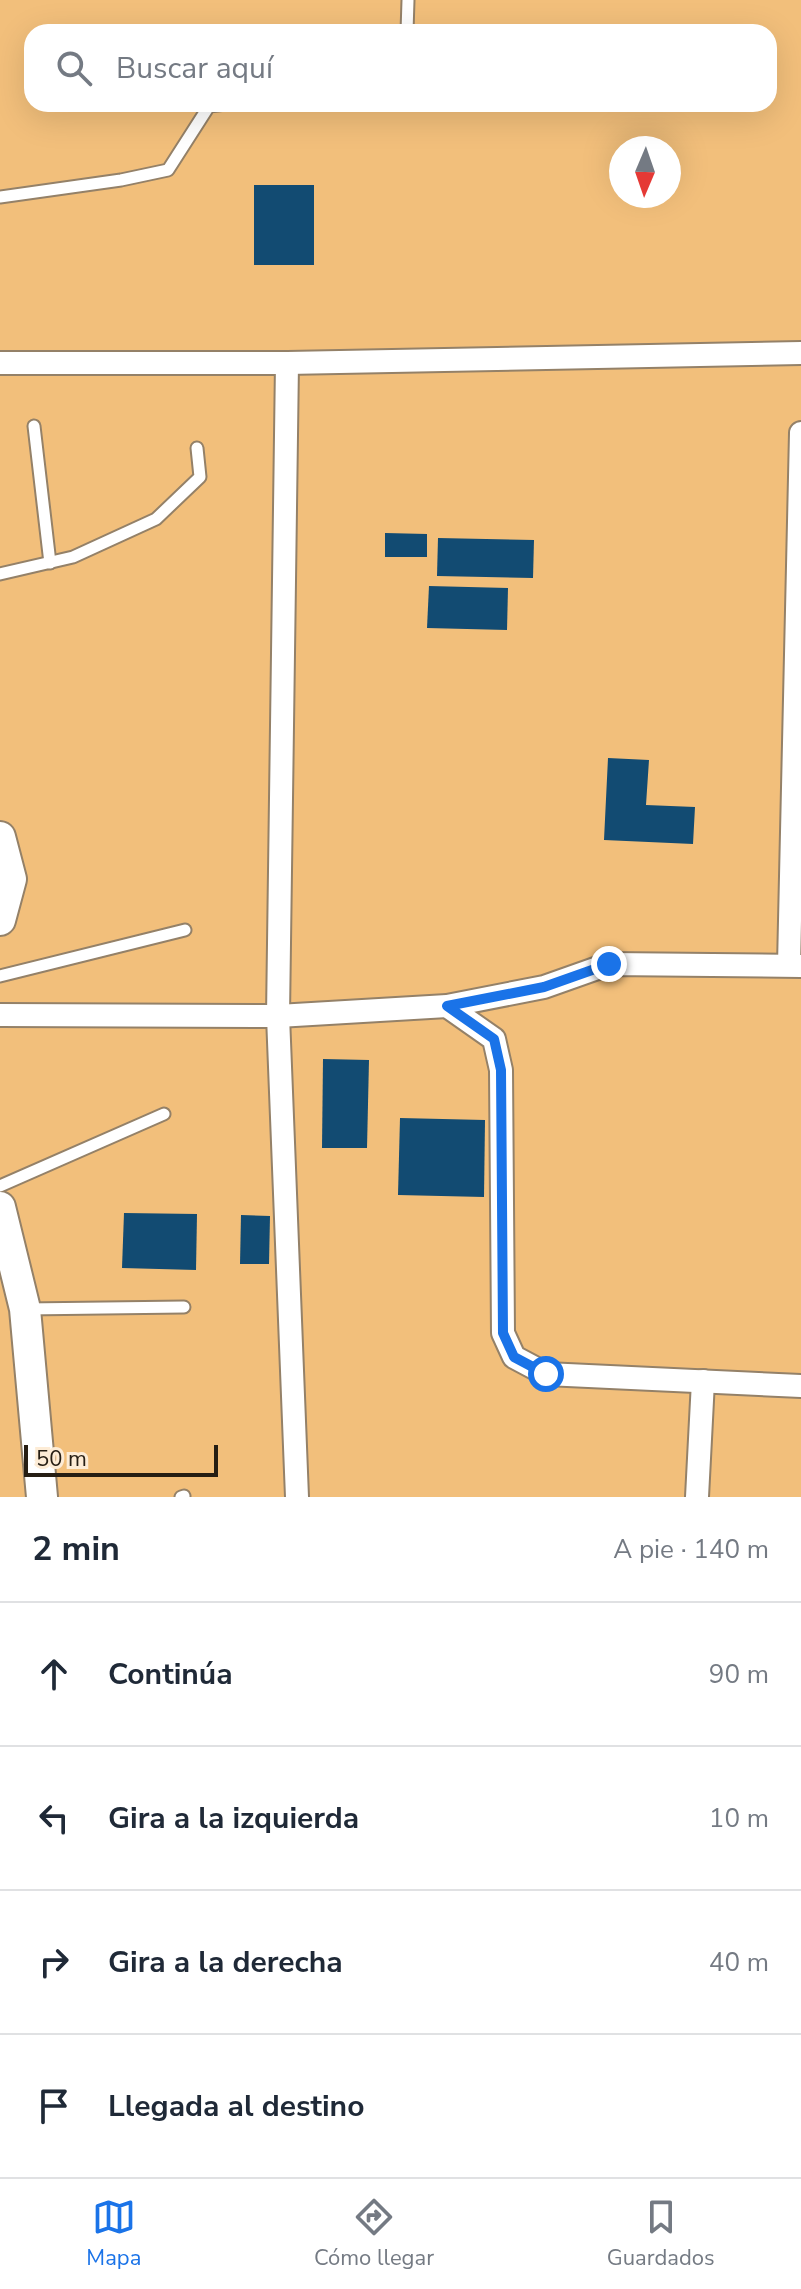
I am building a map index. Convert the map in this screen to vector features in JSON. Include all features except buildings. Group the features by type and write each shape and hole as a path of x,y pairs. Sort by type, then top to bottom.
{"street":[{"path":"0,363 287,363 801,353"},
{"path":"287,363 278,1016 297,1497"},
{"path":"0,1015 278,1016 447,1006 544,987 609,964 795,966 801,433"},
{"path":"0,837 5,845 11,879 0,920"},
{"path":"447,1006 494,1039 501,1070 503,1333 514,1357 546,1374 801,1386"},
{"path":"0,1207 25,1309 42,1497"},
{"path":"697,1497 703,1381"}],"lane":[{"path":"407,24 408,0"},
{"path":"0,197 121,180 168,170 205,112"},
{"path":"34,426 50,563"},
{"path":"0,574 73,557 156,519 200,477 197,448"},
{"path":"0,976 185,930"},
{"path":"0,1186 164,1114"},
{"path":"25,1309 184,1307"}],"shaded area":[{"path":"0,0 801,0 801,1497 0,1497"}],"route":[{"path":"546,1374 514,1357 503,1333 501,1070 494,1039 447,1006 544,987 609,964"}]}
